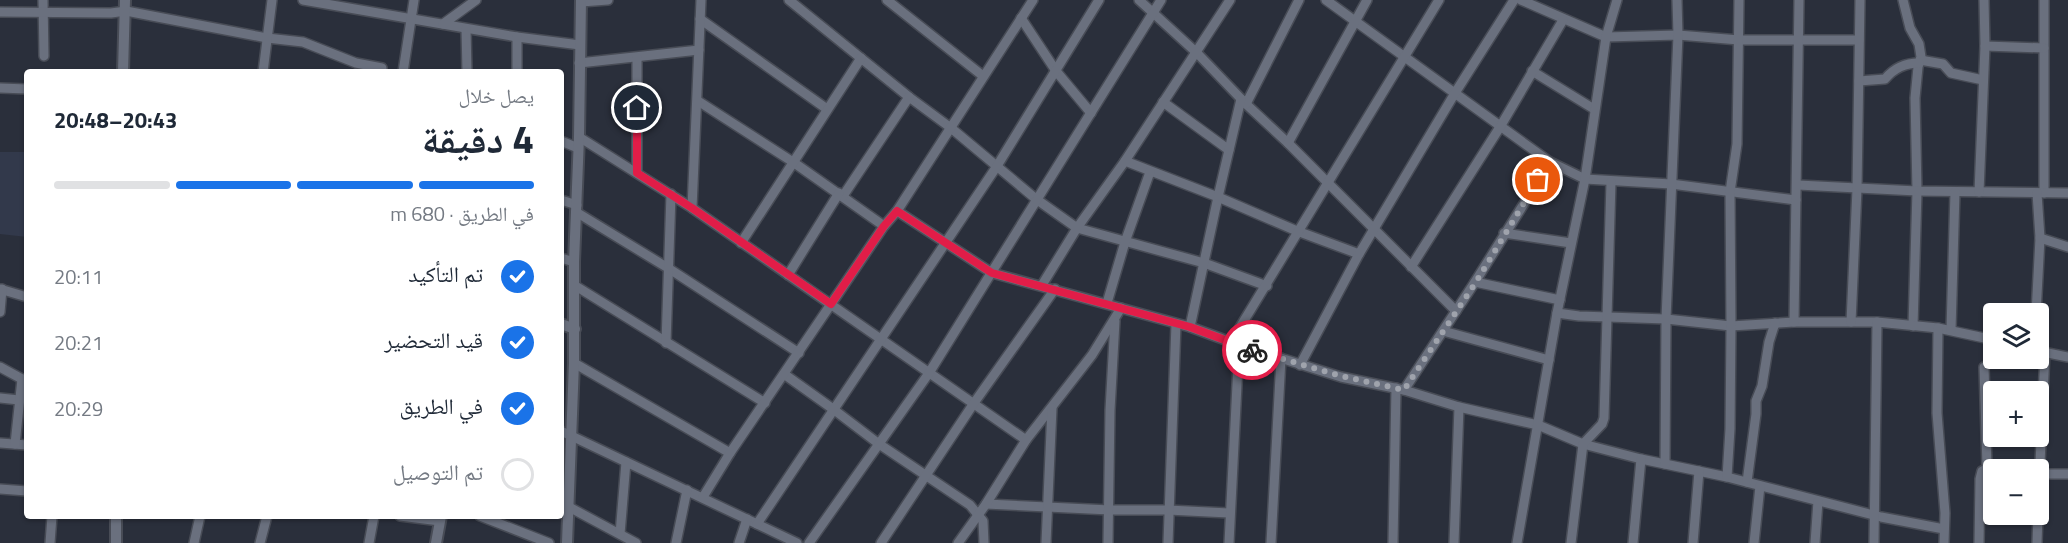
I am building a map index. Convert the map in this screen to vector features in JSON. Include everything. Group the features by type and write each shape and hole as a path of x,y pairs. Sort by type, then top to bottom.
{"street":[{"path":"43,0 44,56"},
{"path":"263,69 272,0"},
{"path":"303,0 368,5 411,18 517,37 580,45"},
{"path":"403,69 414,0"},
{"path":"444,24 476,0"},
{"path":"567,543 569,507 565,493 566,434 574,363 574,262 579,143 581,1 608,0"},
{"path":"692,208 701,0"},
{"path":"789,0 951,128 1036,199 1077,228 1204,263 1267,286"},
{"path":"888,0 983,76"},
{"path":"703,497 730,453 831,304 884,226 897,211 1033,0"},
{"path":"757,524 997,166 1099,0"},
{"path":"1139,0 1197,53 1456,311"},
{"path":"809,543 929,373 1161,0"},
{"path":"1042,285 1077,228 1125,161 1230,0"},
{"path":"1190,327 1228,150 1244,101 1299,0"},
{"path":"1326,0 1550,162 1585,179 1671,184 1796,200"},
{"path":"1288,143 1367,0"},
{"path":"1229,543 1235,344 1297,231 1439,0"},
{"path":"1300,365 1359,254 1455,93 1514,0"},
{"path":"1521,0 1606,37 1678,35 1739,40 1859,40"},
{"path":"1517,543 1557,313 1585,179 1606,37 1617,0"},
{"path":"1665,464 1666,319 1678,35 1677,0"},
{"path":"1727,477 1730,429 1730,192 1737,144 1739,0"},
{"path":"1794,322 1798,185 1799,0"},
{"path":"1851,322 1857,189 1860,0"},
{"path":"1903,0 1910,28 1920,51 1915,98 1917,191 1913,326"},
{"path":"1979,192 1985,46 1984,0"},
{"path":"2037,303 2040,238 2044,0"},
{"path":"123,69 126,6"},
{"path":"0,12 111,14 126,6 267,38 303,42 356,63 382,68"},
{"path":"1021,18 1056,71 1091,113"},
{"path":"700,19 827,109"},
{"path":"1411,267 1500,127 1563,20"},
{"path":"466,28 467,69"},
{"path":"516,69 517,37"},
{"path":"1985,46 2044,48"},
{"path":"579,63 699,50"},
{"path":"637,173 638,58"},
{"path":"741,243 861,58"},
{"path":"1859,81 1886,79 1890,72 1907,63 1920,61 1943,64 1951,73 1983,80"},
{"path":"1532,71 1594,109"},
{"path":"0,88 24,89"},
{"path":"788,275 909,97"},
{"path":"698,101 793,162 884,226"},
{"path":"1163,102 1228,150"},
{"path":"564,141 579,143 637,173 671,194 1026,440"},
{"path":"1125,161 1359,254"},
{"path":"1393,543 1400,389 1476,282 1504,233 1550,162"},
{"path":"1107,303 1125,242 1150,172"},
{"path":"1571,543 1583,444 1602,424 1604,418 1605,317 1611,182"},
{"path":"1798,185 1917,191 2068,193"},
{"path":"1951,330 1955,192"},
{"path":"666,343 671,194"},
{"path":"564,202 799,353"},
{"path":"897,211 992,273 1190,327 1300,365 1538,425 1583,444 1944,529"},
{"path":"1504,233 1571,243"},
{"path":"2040,238 2068,247"},
{"path":"564,259 574,262"},
{"path":"1476,282 1560,300"},
{"path":"574,285 765,403"},
{"path":"0,312 1,289 24,296"},
{"path":"880,543 974,403 1055,289"},
{"path":"958,543 986,504 1026,440 1052,408 1115,320 1121,308"},
{"path":"1557,313 1666,319 1731,326 1794,322 1877,322 1938,328 1983,337"},
{"path":"1108,543 1110,410 1115,320"},
{"path":"1874,543 1877,322"},
{"path":"1747,482 1756,401 1762,386 1768,342 1775,323"},
{"path":"1168,543 1176,324"},
{"path":"564,325 575,329"},
{"path":"1938,328 1937,413 1945,513 1944,543"},
{"path":"1443,331 1549,360"},
{"path":"2049,353 2068,357"},
{"path":"1271,543 1281,358"},
{"path":"574,363 730,453"},
{"path":"0,368 24,379 19,400 15,444"},
{"path":"1984,369 1988,459"},
{"path":"2040,459 2042,369"},
{"path":"784,374 879,444 970,505 978,514 984,529 984,543"},
{"path":"0,398 19,400"},
{"path":"1454,543 1460,407"},
{"path":"1046,543 1052,408"},
{"path":"566,434 797,543"},
{"path":"0,443 24,445"},
{"path":"1633,543 1641,459"},
{"path":"620,534 626,462"},
{"path":"1979,543 1980,479 1983,470"},
{"path":"1693,543 1699,471"},
{"path":"2049,472 2068,474"},
{"path":"1754,543 1760,486"},
{"path":"0,489 24,491"},
{"path":"676,543 687,490"},
{"path":"1815,543 1818,501"},
{"path":"986,504 1229,513"},
{"path":"569,507 636,543"},
{"path":"50,543 52,519"},
{"path":"116,519 116,543"},
{"path":"194,543 199,519"},
{"path":"260,543 266,519"},
{"path":"369,543 373,519"},
{"path":"436,543 441,519"},
{"path":"488,519 549,543"},
{"path":"739,543 747,519"},
{"path":"2037,543 2038,525"}],"shaded area":[{"path":"0,152 24,152 24,237 0,234"}],"way so far":[{"path":"1252,350 1341,376 1404,390 1476,282 1538,180"}],"route":[{"path":"637,108 637,173 831,304 884,226 897,211 992,273 1190,327 1252,350"}]}
